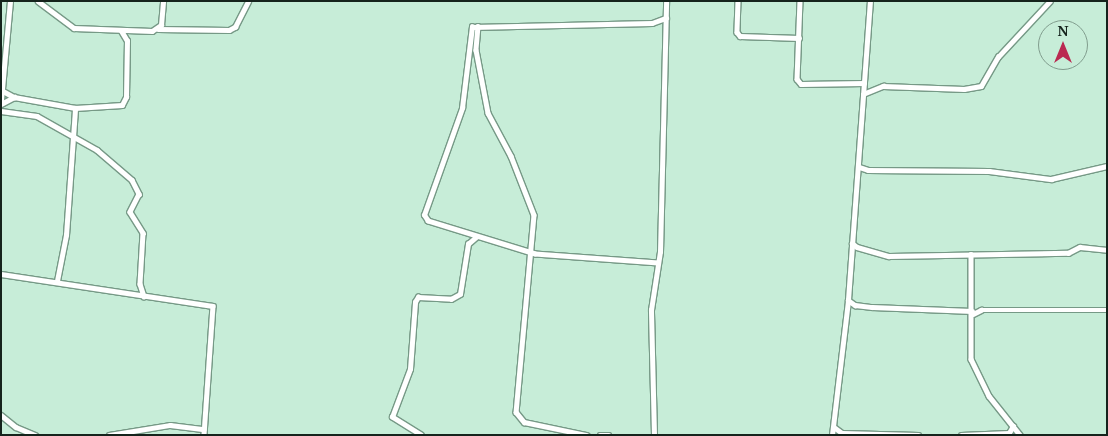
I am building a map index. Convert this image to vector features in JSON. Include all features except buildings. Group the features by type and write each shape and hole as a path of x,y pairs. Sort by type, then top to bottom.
{"street":[{"path":"1,102 5,34 10,1"},
{"path":"38,1 74,28 121,31 158,29 229,30 235,27 248,1"},
{"path":"158,29 163,1"},
{"path":"654,435 651,310 658,264 666,1"},
{"path":"738,1 737,32 740,36 799,38"},
{"path":"800,1 797,79 801,84 864,82 872,88"},
{"path":"832,435 848,300 870,1"},
{"path":"1040,1 1049,2"},
{"path":"864,94 872,88 912,86 964,89 981,86 998,57 1049,2"},
{"path":"658,264 522,251 428,221 424,212 454,135 462,108 472,27 652,23 666,18"},
{"path":"478,26 476,50 488,113 511,156 533,209 516,412 524,422 587,435"},
{"path":"3,91 14,97 76,108 124,104 127,41 121,31"},
{"path":"1,102 14,97"},
{"path":"57,281 66,235 76,108"},
{"path":"1,111 37,116 108,159 138,190 139,199 130,212 143,233 140,284 144,296"},
{"path":"859,166 865,169 989,171 1051,179 1105,167"},
{"path":"857,174 865,169"},
{"path":"422,435 392,418 410,369 415,302 418,297 451,298 460,294 468,244 465,233"},
{"path":"468,244 476,237"},
{"path":"851,242 857,247 889,256 1068,253 1080,247 1107,250"},
{"path":"522,251 531,245"},
{"path":"851,250 857,247"},
{"path":"971,254 972,313 970,347 974,370 989,396 1020,435"},
{"path":"1,274 213,306 204,432 170,425 109,435"},
{"path":"848,300 855,305 872,307 972,313 981,310 1107,310"},
{"path":"1,415 16,427 35,435"},
{"path":"834,426 841,434 918,435"},
{"path":"961,435 1009,433 1013,426"},
{"path":"600,435 609,435"}]}
